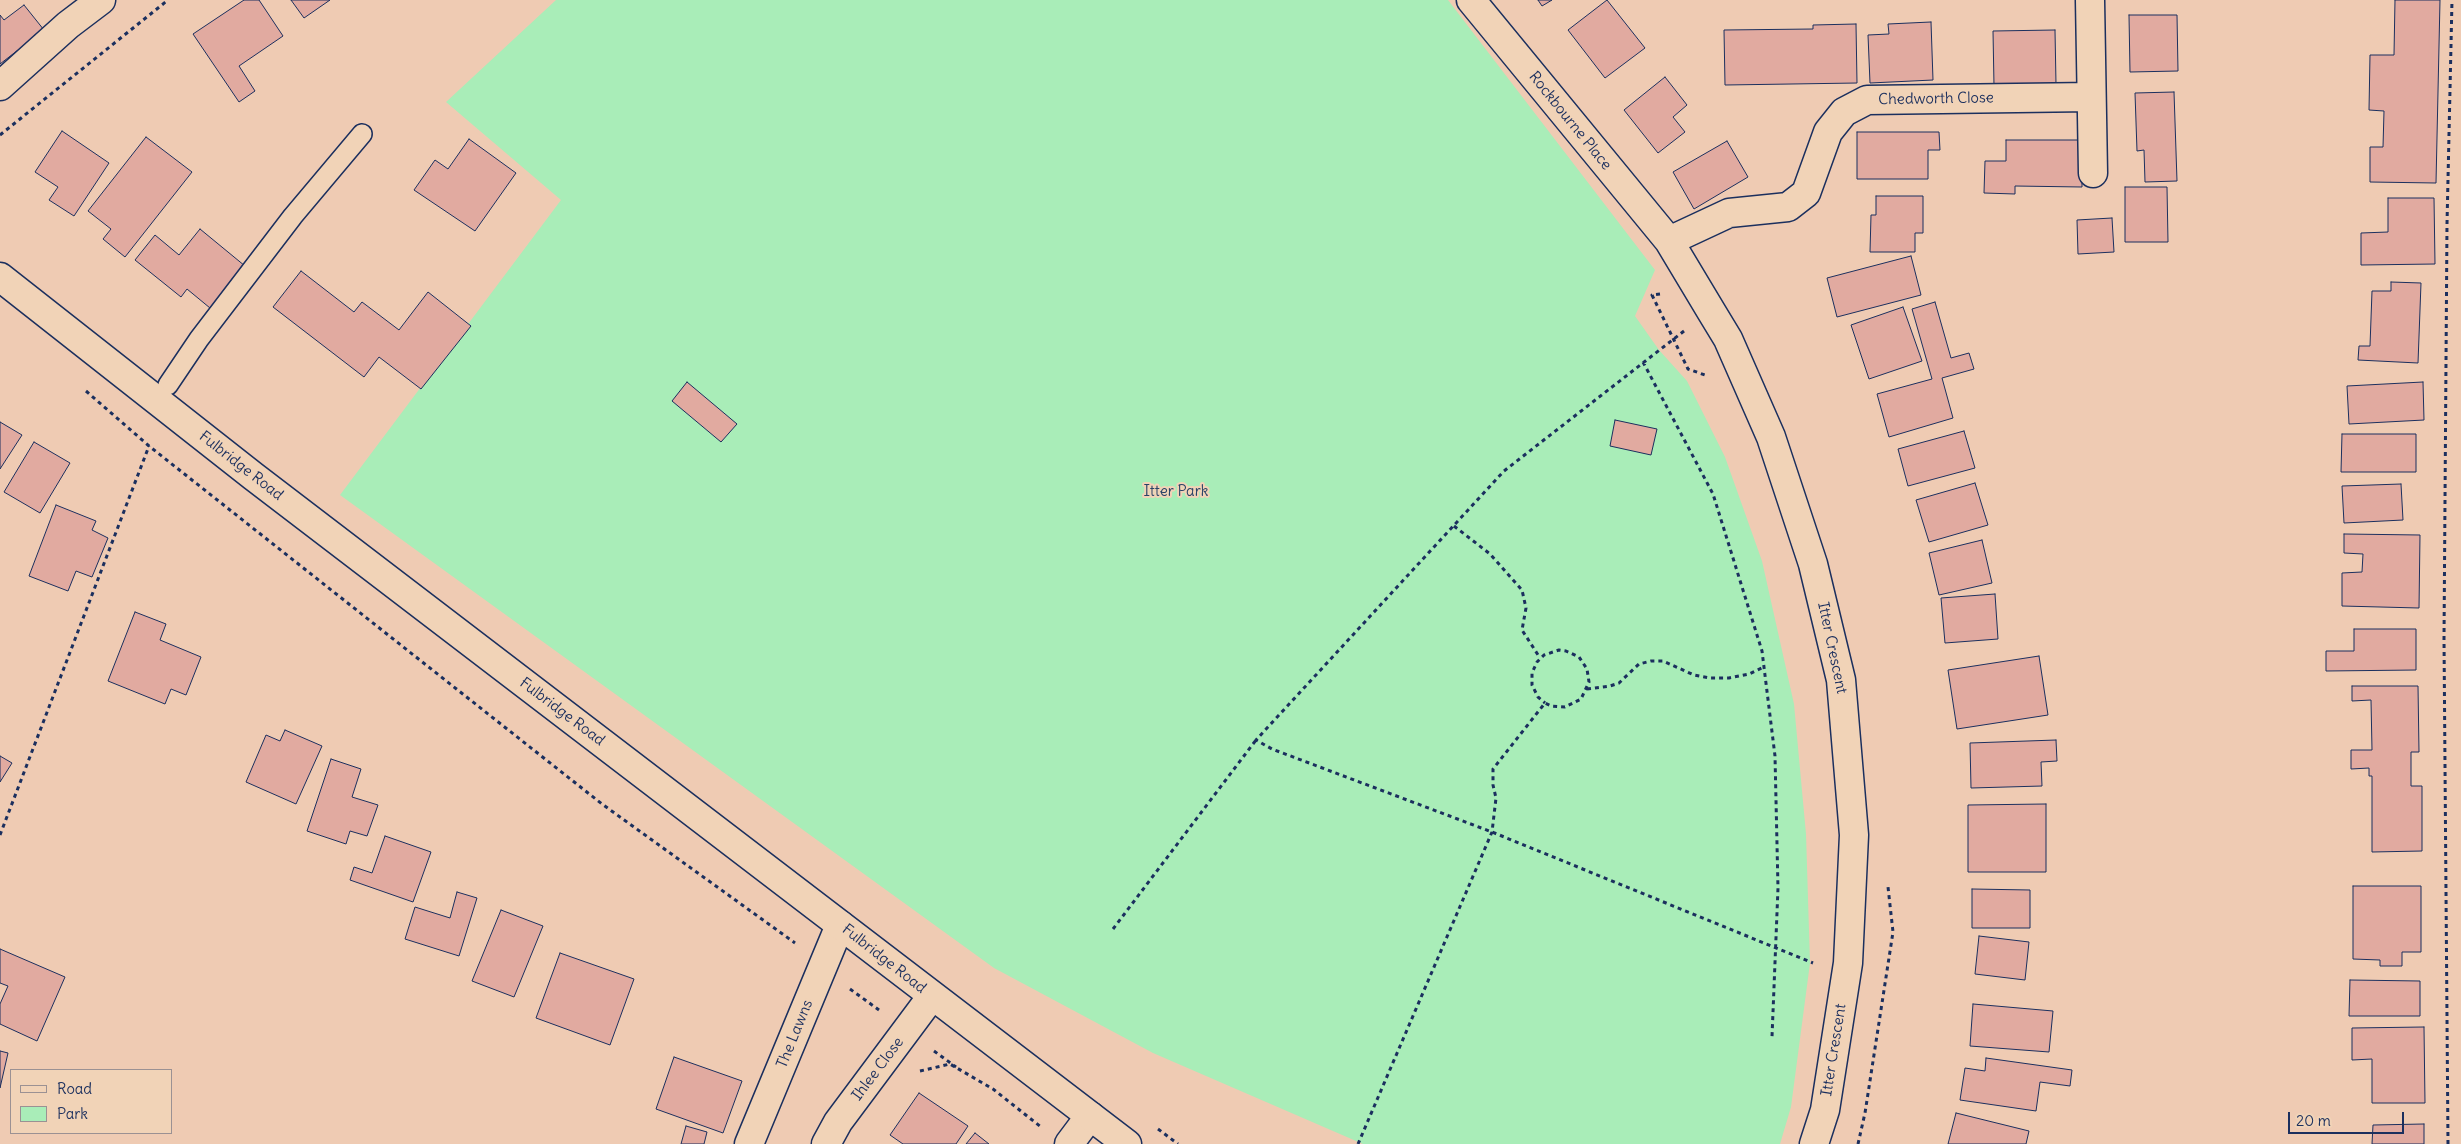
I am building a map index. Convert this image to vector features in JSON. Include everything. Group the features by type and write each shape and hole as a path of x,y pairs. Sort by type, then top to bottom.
{"street":[{"path":"0,86 68,25 101,0"},
{"name":"Rockbourne Place","path":"1471,0 1669,242"},
{"path":"2090,0 2093,173"},
{"name":"Chedworth Close","path":"1669,242 1729,213 1788,207 1806,193 1828,132 1844,112 1867,100 2092,97"},
{"name":"Itter Crescent","path":"1669,242 1728,339 1771,437 1813,564 1841,680 1854,835 1848,963 1825,1110 1814,1144"},
{"name":"Fulbridge Road","path":"0,277 253,476 1127,1144"},
{"name":"The Lawns","path":"750,1144 840,925"},
{"name":"Ihlee Close","path":"826,1144 838,1122 932,996"},
{"path":"1058,1138 1090,1116"}],"lane":[{"path":"168,385 199,339 293,216 362,134"}],"path":[{"path":"0,135 168,0"},
{"path":"2448,1144 2444,639 2447,224 2452,0"},
{"path":"1665,293 1652,296 1673,339 1688,369 1706,375"},
{"path":"1113,929 1256,740 1504,472 1643,362 1712,311"},
{"path":"1643,362 1713,494 1755,624 1764,668 1775,756 1778,888 1772,1038"},
{"path":"82,388 149,446 602,804 824,964 851,990 956,1067"},
{"path":"0,835 149,446"},
{"path":"1454,526 1490,554 1522,590 1526,608 1522,630 1540,658"},
{"path":"1559,650 1566,651 1579,657 1588,673 1587,689 1581,698 1565,707 1551,706 1545,703 1534,691 1531,679 1534,666 1540,658 1559,650"},
{"path":"1587,689 1619,683 1639,664 1651,661 1663,661 1694,675 1710,678 1728,678 1749,674 1764,668"},
{"path":"1358,1144 1492,832 1496,798 1493,786 1493,769 1545,703"},
{"path":"1256,740 1272,748 1492,832 1810,963 1848,963"},
{"path":"917,1071 950,1064 993,1089 1058,1138"}],"green space":[{"name":"Itter Park","path":"556,0 1448,0 1655,270 1635,316 1659,350 1687,381 1725,457 1762,561 1794,704 1806,834 1810,963 1791,1107 1780,1144 1363,1144 1153,1053 994,968 340,495 561,200 446,102"}],"building":[{"path":"244,0 259,0 283,36 239,66 255,91 239,102 193,34"},
{"path":"291,0 330,0 304,18"},
{"path":"1538,0 1552,0 1542,6"},
{"path":"1607,0 1645,48 1605,78 1568,30"},
{"path":"2395,0 2440,0 2436,183 2370,182 2370,147 2383,147 2384,111 2369,110 2370,55 2394,55"},
{"path":"24,5 44,30 0,64 0,15 4,20"},
{"path":"2129,15 2177,15 2178,71 2130,72"},
{"path":"1931,22 1933,80 1870,83 1868,35 1889,34 1888,24"},
{"path":"1856,24 1857,83 1725,85 1724,30 1813,29 1813,25"},
{"path":"2055,30 2056,84 1994,86 1993,31"},
{"path":"1665,77 1687,105 1673,117 1685,132 1658,153 1624,110"},
{"path":"2174,92 2177,181 2145,182 2144,150 2137,151 2135,93"},
{"path":"62,131 109,163 74,216 49,200 58,187 35,172"},
{"path":"1857,132 1939,132 1940,150 1928,150 1928,179 1857,179"},
{"path":"146,137 192,172 125,257 103,239 111,229 88,211"},
{"path":"469,139 516,173 475,231 414,190 435,160 448,169"},
{"path":"2006,140 2082,140 2082,187 2015,186 2015,194 1984,193 1985,161 2006,161"},
{"path":"1727,141 1748,177 1694,209 1673,172"},
{"path":"2125,187 2167,187 2168,242 2125,242"},
{"path":"1876,196 1923,196 1923,233 1915,233 1915,252 1870,252 1871,215 1876,215"},
{"path":"2388,198 2434,198 2435,264 2361,265 2361,233 2388,232"},
{"path":"2112,218 2114,252 2078,254 2077,220"},
{"path":"200,229 245,266 210,308 187,289 181,297 135,260 155,235 179,255"},
{"path":"1911,256 1921,295 1837,317 1827,278"},
{"path":"301,271 354,312 362,302 399,330 428,292 471,326 421,389 379,357 364,377 273,307"},
{"path":"2391,282 2421,283 2418,363 2358,360 2359,346 2370,346 2372,291 2391,291"},
{"path":"1935,302 1951,358 1969,353 1974,369 1942,378 1953,418 1889,437 1877,394 1932,379 1912,309"},
{"path":"1903,307 1922,361 1869,379 1851,325"},
{"path":"687,382 737,424 721,442 672,401"},
{"path":"2423,382 2424,420 2349,424 2347,386"},
{"path":"1615,420 1657,429 1651,455 1610,446"},
{"path":"0,422 22,435 0,469"},
{"path":"1964,431 1975,468 1908,486 1898,449"},
{"path":"2342,434 2416,434 2416,472 2341,472"},
{"path":"34,442 70,463 40,513 4,492"},
{"path":"1975,483 1988,525 1929,542 1916,500"},
{"path":"2401,484 2403,520 2344,523 2342,486"},
{"path":"56,505 96,521 92,530 108,538 92,577 76,571 68,591 29,576"},
{"path":"2344,534 2420,535 2419,608 2342,606 2342,573 2362,572 2363,554 2344,553"},
{"path":"1982,540 1992,583 1939,595 1929,553"},
{"path":"1995,594 1998,639 1945,643 1941,598"},
{"path":"135,612 166,624 160,640 201,657 186,695 171,689 165,704 108,681"},
{"path":"2354,629 2416,629 2416,670 2326,671 2326,651 2354,651"},
{"path":"2039,656 2048,715 1957,729 1948,670"},
{"path":"2352,686 2418,686 2419,752 2411,752 2411,786 2422,786 2422,851 2372,852 2372,776 2369,776 2369,768 2351,769 2351,750 2372,750 2371,700 2352,701"},
{"path":"285,730 322,746 296,804 246,782 266,735 280,741"},
{"path":"2056,740 2057,761 2041,762 2042,786 1971,788 1970,743"},
{"path":"0,756 12,763 0,782"},
{"path":"331,759 361,769 352,797 378,805 367,836 350,831 346,844 307,831"},
{"path":"2046,804 2046,872 1968,872 1968,805"},
{"path":"385,836 431,852 413,902 350,880 354,867 372,873"},
{"path":"2353,886 2421,886 2421,952 2402,952 2402,966 2380,966 2380,960 2353,959"},
{"path":"1972,889 2030,890 2030,928 1972,928"},
{"path":"457,892 477,898 459,956 405,939 415,907 450,918"},
{"path":"501,910 543,926 514,997 472,981"},
{"path":"1979,936 2029,942 2025,980 1975,974"},
{"path":"0,949 65,977 37,1041 0,1024 0,1004 8,986 0,983"},
{"path":"560,953 634,979 610,1045 536,1018"},
{"path":"2350,980 2420,981 2420,1016 2349,1016"},
{"path":"1973,1004 2053,1011 2049,1052 1970,1046"},
{"path":"2424,1027 2425,1103 2372,1103 2372,1059 2352,1060 2352,1028"},
{"path":"0,1051 8,1053 0,1088"},
{"path":"674,1057 742,1081 723,1133 656,1109"},
{"path":"1986,1058 2072,1070 2070,1086 2040,1082 2036,1111 1960,1100 1965,1068 1985,1071"},
{"path":"919,1093 968,1126 956,1144 903,1144 890,1135"},
{"path":"1956,1113 2029,1131 2026,1144 1948,1144"},
{"path":"2424,1124 2424,1144 2372,1144 2373,1125"},
{"path":"686,1126 707,1132 704,1144 681,1144"},
{"path":"975,1133 989,1144 966,1144"}]}
